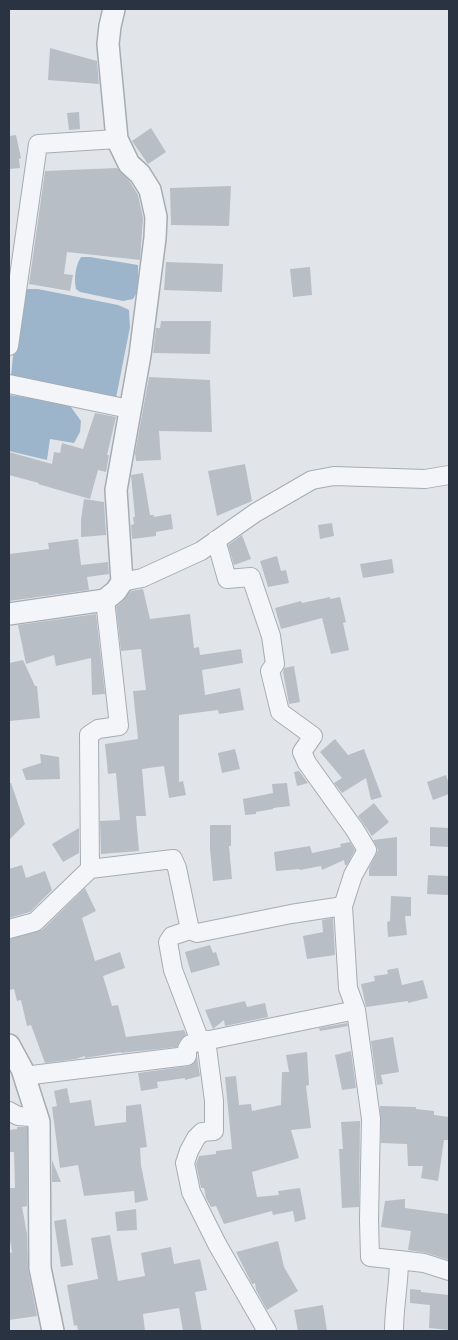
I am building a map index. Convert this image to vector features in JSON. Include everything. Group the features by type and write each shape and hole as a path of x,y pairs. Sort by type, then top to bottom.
{"street":[{"path":"9,614 105,600 116,591 122,582 116,490 140,354 156,217 150,190 140,174 128,164 117,139 108,44 114,9"},
{"path":"9,346 38,144 117,139"},
{"path":"9,384 130,409"},
{"path":"122,582 142,578 201,551 254,513 312,480 334,476 425,479 449,475"},
{"path":"216,540 227,579 252,577 271,636 276,664 270,671 280,712 313,736 302,752 307,763 367,850 352,875 342,906 348,988 356,1010 371,1119 370,1257 424,1263 449,1271"},
{"path":"90,870 89,735 98,729 119,726 105,600"},
{"path":"9,929 35,922 90,870 160,859 173,859 177,868 190,930"},
{"path":"267,1331 216,1244 191,1192 185,1163 196,1138 202,1132 214,1130 214,1102 203,1041 173,970 168,942 172,936 190,930 197,933 342,906"},
{"path":"24,1076 187,1056 187,1049 190,1044 356,1010"},
{"path":"9,1045 24,1076 39,1122 40,1268 53,1331"},
{"path":"9,1112 18,1116 31,1117 39,1122"},
{"path":"394,1331 394,1309 399,1276 399,1260"}],"water":[{"path":"81,257 138,265 138,291 133,299 123,301 80,292 76,289 77,265"},
{"path":"23,289 38,289 118,305 129,310 130,327 116,398 11,376 19,297"},
{"path":"9,395 68,403 81,421 80,432 74,443 50,439 47,460 9,451"}],"building":[{"path":"50,48 97,61 99,84 48,80"},
{"path":"79,112 80,129 69,130 67,113"},
{"path":"151,128 166,152 148,164 132,141"},
{"path":"16,135 21,158 19,159 20,168 9,169 9,136"},
{"path":"117,168 130,182 138,195 143,218 140,260 67,252 64,274 73,275 70,291 29,284 45,171"},
{"path":"231,186 229,226 171,225 170,188"},
{"path":"166,262 223,264 222,292 164,290"},
{"path":"310,267 312,295 293,297 290,269"},
{"path":"161,321 211,321 210,354 153,353 156,328 160,328"},
{"path":"149,377 210,380 212,432 159,431 161,460 136,461 135,453"},
{"path":"95,413 116,417 107,455 109,455 106,472 98,470 90,499 9,475 9,452 52,464 54,452 60,453 62,443 83,449"},
{"path":"245,464 252,501 217,516 208,471"},
{"path":"143,473 150,515 154,515 154,517 171,514 173,529 156,532 156,536 132,539 131,525 134,524 133,517 135,517 131,475"},
{"path":"84,499 104,502 106,535 81,537"},
{"path":"332,523 334,536 320,539 318,525"},
{"path":"242,535 251,559 234,565 228,545"},
{"path":"78,539 81,565 108,562 109,574 87,577 89,590 9,601 9,554 49,549 48,543"},
{"path":"277,556 281,571 286,570 289,583 268,587 260,561"},
{"path":"392,559 394,573 363,578 360,564"},
{"path":"143,589 150,619 190,614 194,648 199,647 200,655 241,649 243,663 202,670 205,695 240,688 244,710 219,714 218,710 179,715 179,782 183,781 186,795 169,798 164,766 142,769 146,816 136,816 139,851 101,854 100,821 120,820 116,773 108,774 105,744 138,739 133,691 146,690 141,649 121,651 116,607 131,591"},
{"path":"330,597 330,599 340,597 346,622 343,623 349,650 331,654 322,618 281,629 275,608 301,601 302,603"},
{"path":"96,614 105,694 92,695 91,658 56,666 54,655 26,664 18,625"},
{"path":"23,660 35,686 37,686 40,718 9,721 9,663"},
{"path":"294,666 300,702 289,704 283,672 284,668"},
{"path":"335,739 348,755 364,749 382,797 371,800 366,778 342,793 334,783 342,778 320,752"},
{"path":"235,749 240,769 222,773 218,753"},
{"path":"40,754 59,757 60,779 26,780 22,769 41,763"},
{"path":"299,771 308,783 297,786 294,772"},
{"path":"446,775 449,784 449,794 433,800 427,782"},
{"path":"9,783 11,783 25,824 9,840"},
{"path":"287,783 290,806 245,815 243,799 273,793 272,784"},
{"path":"374,803 389,822 372,836 358,816"},
{"path":"210,825 231,825 231,846 229,846 232,879 213,881"},
{"path":"430,827 449,828 449,847 430,846"},
{"path":"79,828 79,853 63,862 52,844"},
{"path":"397,837 397,876 369,876 369,868 378,850 373,840"},
{"path":"350,842 355,850 347,865 345,865 344,860 322,870 321,866 300,870 276,871 274,852 310,846 312,853 341,847 340,844"},
{"path":"22,865 26,878 45,871 52,890 30,912 9,918 9,869"},
{"path":"428,875 448,876 448,895 427,894"},
{"path":"85,888 96,911 82,918 95,961 120,952 125,968 103,976 112,1006 118,1005 126,1037 184,1030 186,1034 177,1047 121,1052 85,1058 85,1056 45,1063 31,1025 27,1026 21,1000 17,1001 14,989 9,990 9,939 42,930"},
{"path":"391,896 411,897 411,916 405,916 407,935 388,937 387,922 390,921"},
{"path":"333,918 335,955 307,959 303,936 323,932 322,920"},
{"path":"210,945 213,953 216,952 220,965 191,973 185,952"},
{"path":"398,968 402,985 423,980 428,998 408,1003 408,1001 366,1007 361,984 375,981 374,976 388,974 387,970"},
{"path":"245,1001 247,1007 265,1003 268,1017 225,1026 224,1020 213,1029 205,1010"},
{"path":"347,1023 348,1026 320,1031 319,1028"},
{"path":"393,1037 399,1072 381,1075 383,1084 377,1085 371,1041"},
{"path":"351,1051 356,1088 342,1090 335,1055"},
{"path":"307,1052 309,1085 306,1086 311,1128 291,1130 299,1158 252,1172 257,1197 279,1195 278,1191 300,1188 306,1219 295,1222 293,1211 273,1215 272,1211 224,1224 216,1206 211,1207 206,1198 204,1188 201,1188 196,1164 199,1156 216,1154 216,1151 232,1149 225,1077 236,1076 239,1105 251,1104 252,1111 281,1105 282,1072 289,1072 286,1055"},
{"path":"197,1057 200,1076 185,1080 185,1078 157,1082 158,1088 141,1091 138,1073 189,1066 193,1064"},
{"path":"67,1088 70,1103 91,1100 95,1126 126,1122 126,1106 141,1104 147,1147 140,1148 141,1165 148,1200 135,1203 134,1191 84,1196 78,1165 60,1168 52,1107 57,1106 54,1091"},
{"path":"380,1106 416,1107 416,1109 434,1111 434,1115 449,1117 449,1140 444,1140 438,1181 421,1178 423,1166 408,1166 407,1144 381,1143"},
{"path":"360,1121 359,1207 342,1208 339,1149 343,1149 341,1122"},
{"path":"17,1127 27,1127 27,1206 22,1207 27,1234 28,1270 37,1316 9,1320 9,1254 12,1252 9,1233 9,1188 15,1188 14,1152 9,1152 9,1130 17,1129"},
{"path":"52,1160 61,1182 52,1182"},
{"path":"405,1199 405,1208 449,1214 449,1260 427,1253 408,1250 411,1231 381,1227 385,1201"},
{"path":"136,1209 137,1230 117,1231 115,1212"},
{"path":"66,1219 73,1265 61,1267 54,1221"},
{"path":"110,1235 118,1281 145,1276 141,1253 171,1247 174,1264 200,1259 207,1290 195,1292 202,1331 183,1331 179,1308 143,1314 145,1331 78,1331 77,1325 74,1326 67,1285 98,1279 91,1238"},
{"path":"278,1241 284,1267 298,1291 267,1310 256,1290 255,1283 252,1284 236,1252"},
{"path":"410,1289 449,1295 449,1330 429,1328 430,1305 410,1303"},
{"path":"323,1305 327,1331 298,1331 294,1310"}]}
